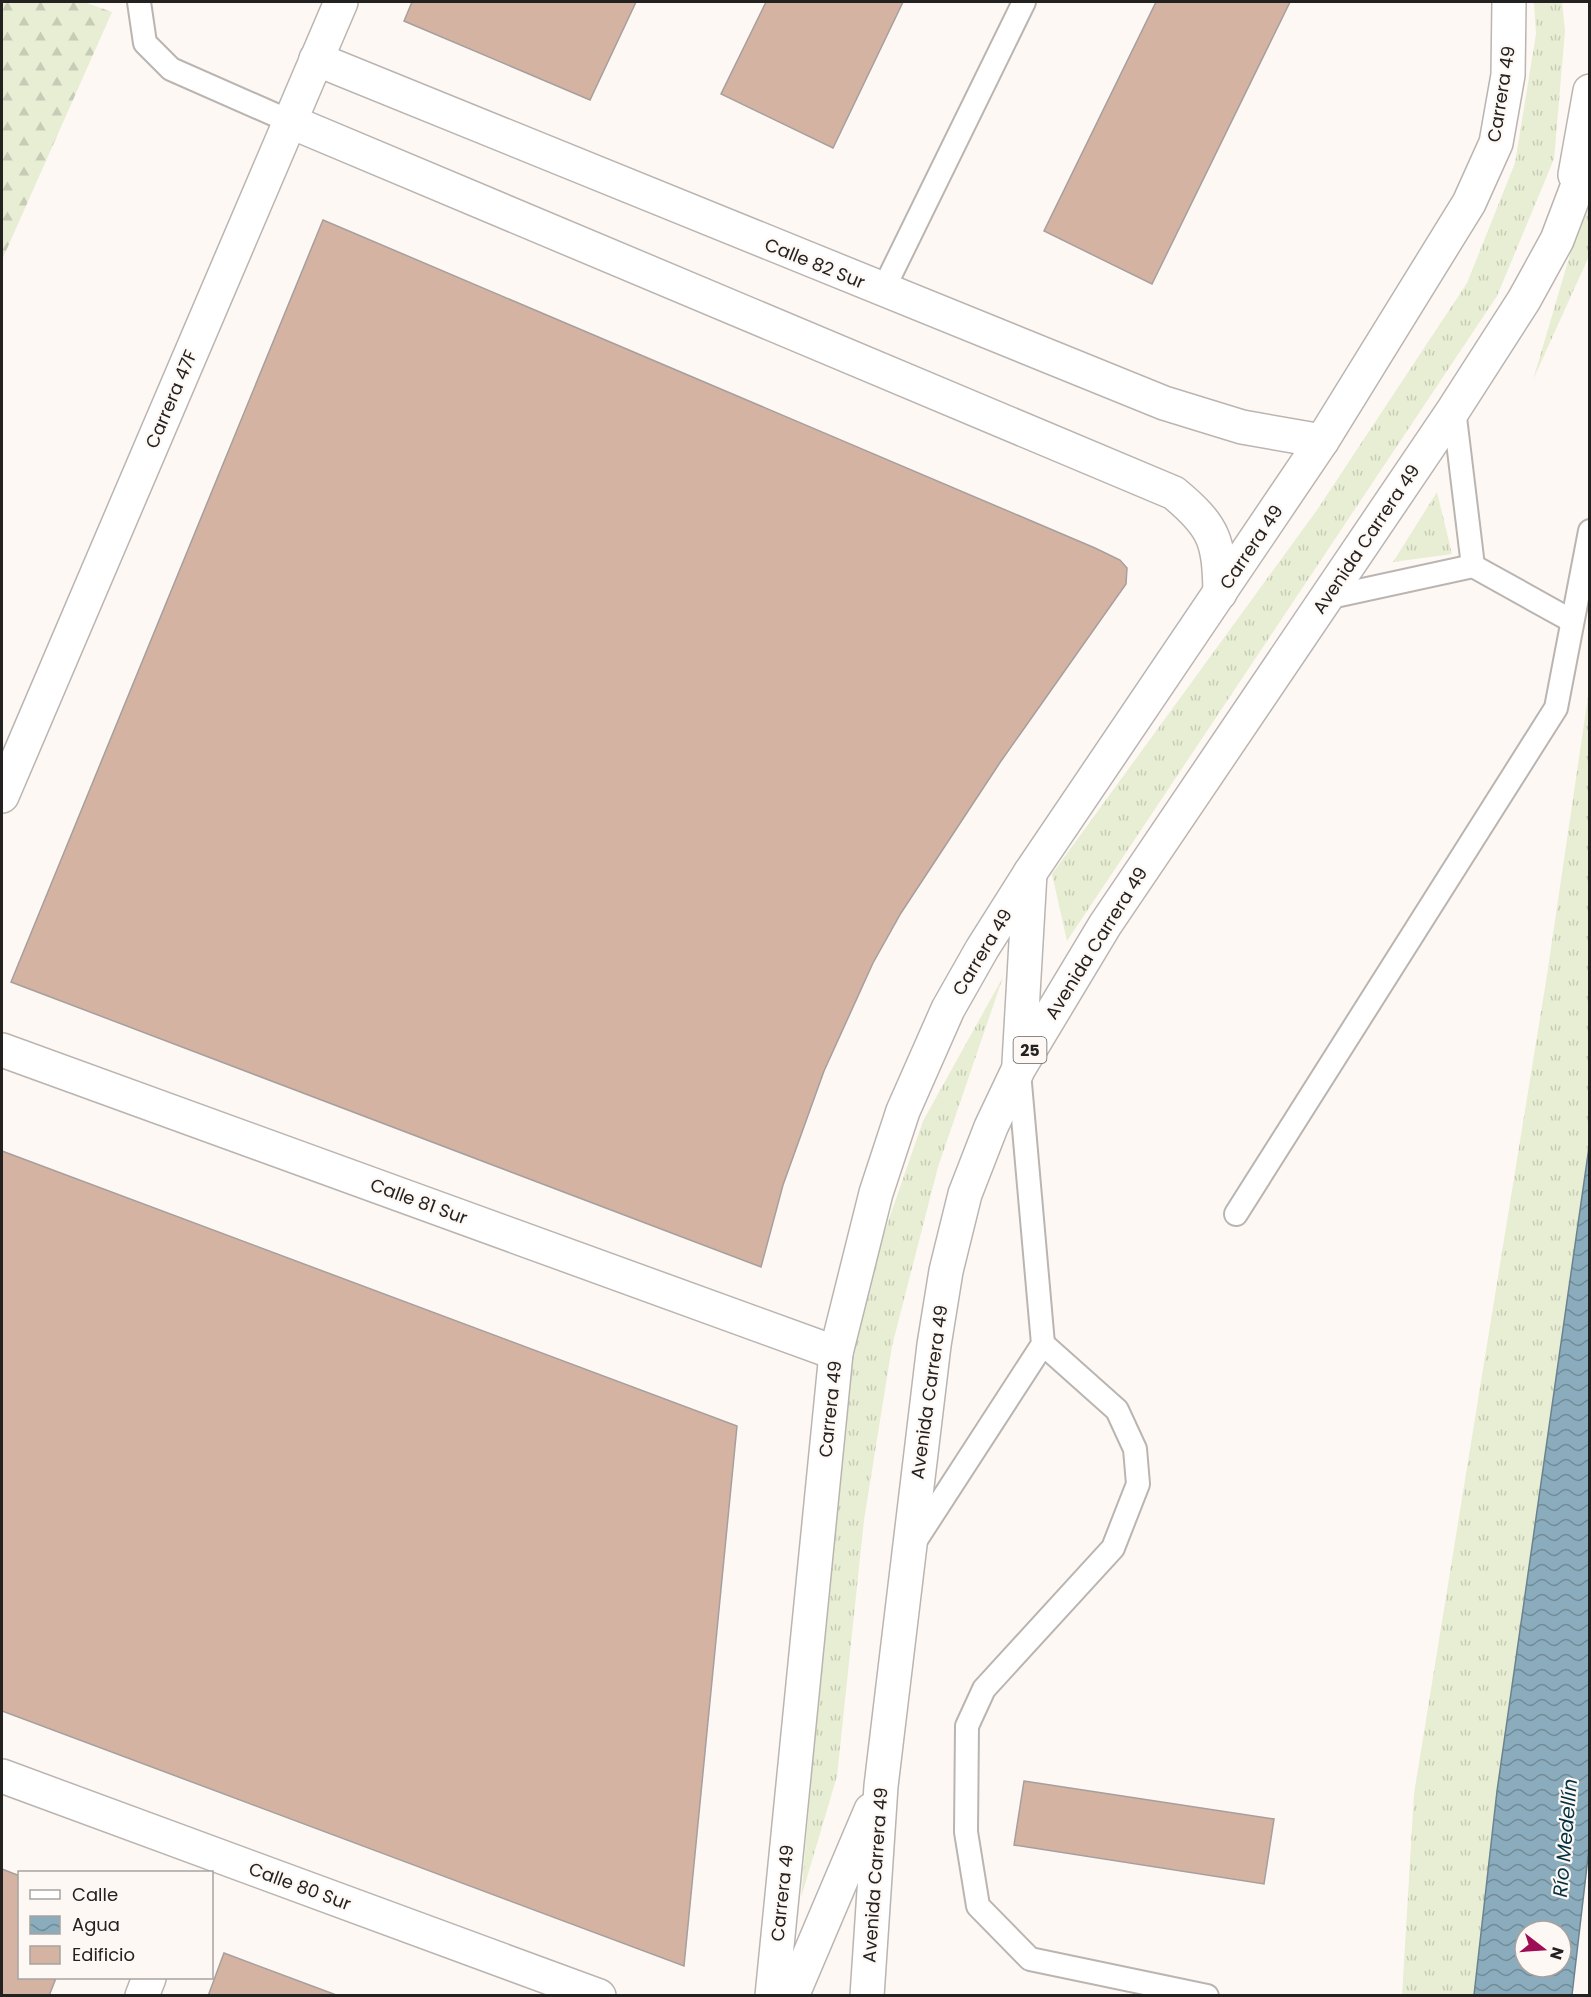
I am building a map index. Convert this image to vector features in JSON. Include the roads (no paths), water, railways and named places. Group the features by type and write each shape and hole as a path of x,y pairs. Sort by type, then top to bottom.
{"main road":[{"name":"Carrera 47F","path":"2,796 340,2"},
{"name":"Carrera 49","path":"772,1995 836,1353 876,1193 903,1111 948,1009 1030,873 1322,441 1468,203 1496,143 1508,75 1510,15"},
{"name":"Calle 82 Sur","path":"316,59 1164,403 1217,421 1322,441"},
{"name":"25","path":"1557,240 1573,185 1590,91"},
{"path":"290,121 1174,493 1197,513 1215,539 1220,593"},
{"path":"1557,240 1590,153"},
{"name":"Avenida Carrera 49","path":"867,1995 881,1786 934,1345 946,1271 965,1194 991,1126 1019,1068 1105,925 1454,409 1524,300 1557,240"},
{"path":"1019,1068 1030,873"},
{"name":"Calle 81 Sur","path":"2,1050 836,1353"},
{"name":"Calle 80 Sur","path":"2,1776 192,1860 599,1995"},
{"path":"792,1995 881,1786"},
{"path":"142,1995 148,1979"}],"lane":[{"path":"139,2 145,43 171,69 290,121"},
{"path":"883,290 1023,2"},
{"path":"1454,409 1473,566"},
{"path":"1236,1214 1556,708 1590,531"},
{"path":"1326,598 1473,566 1572,621"},
{"path":"909,1551 1043,1344 1019,1068"},
{"path":"1043,1344 1117,1410 1135,1449 1138,1484 1113,1548 984,1689 967,1726 966,1832 978,1906 1030,1959 1207,1995"}],"water":[{"name":"Río Medellín","path":"1589,1147 1590,1840 1572,1995 1474,1995 1497,1791"}]}
